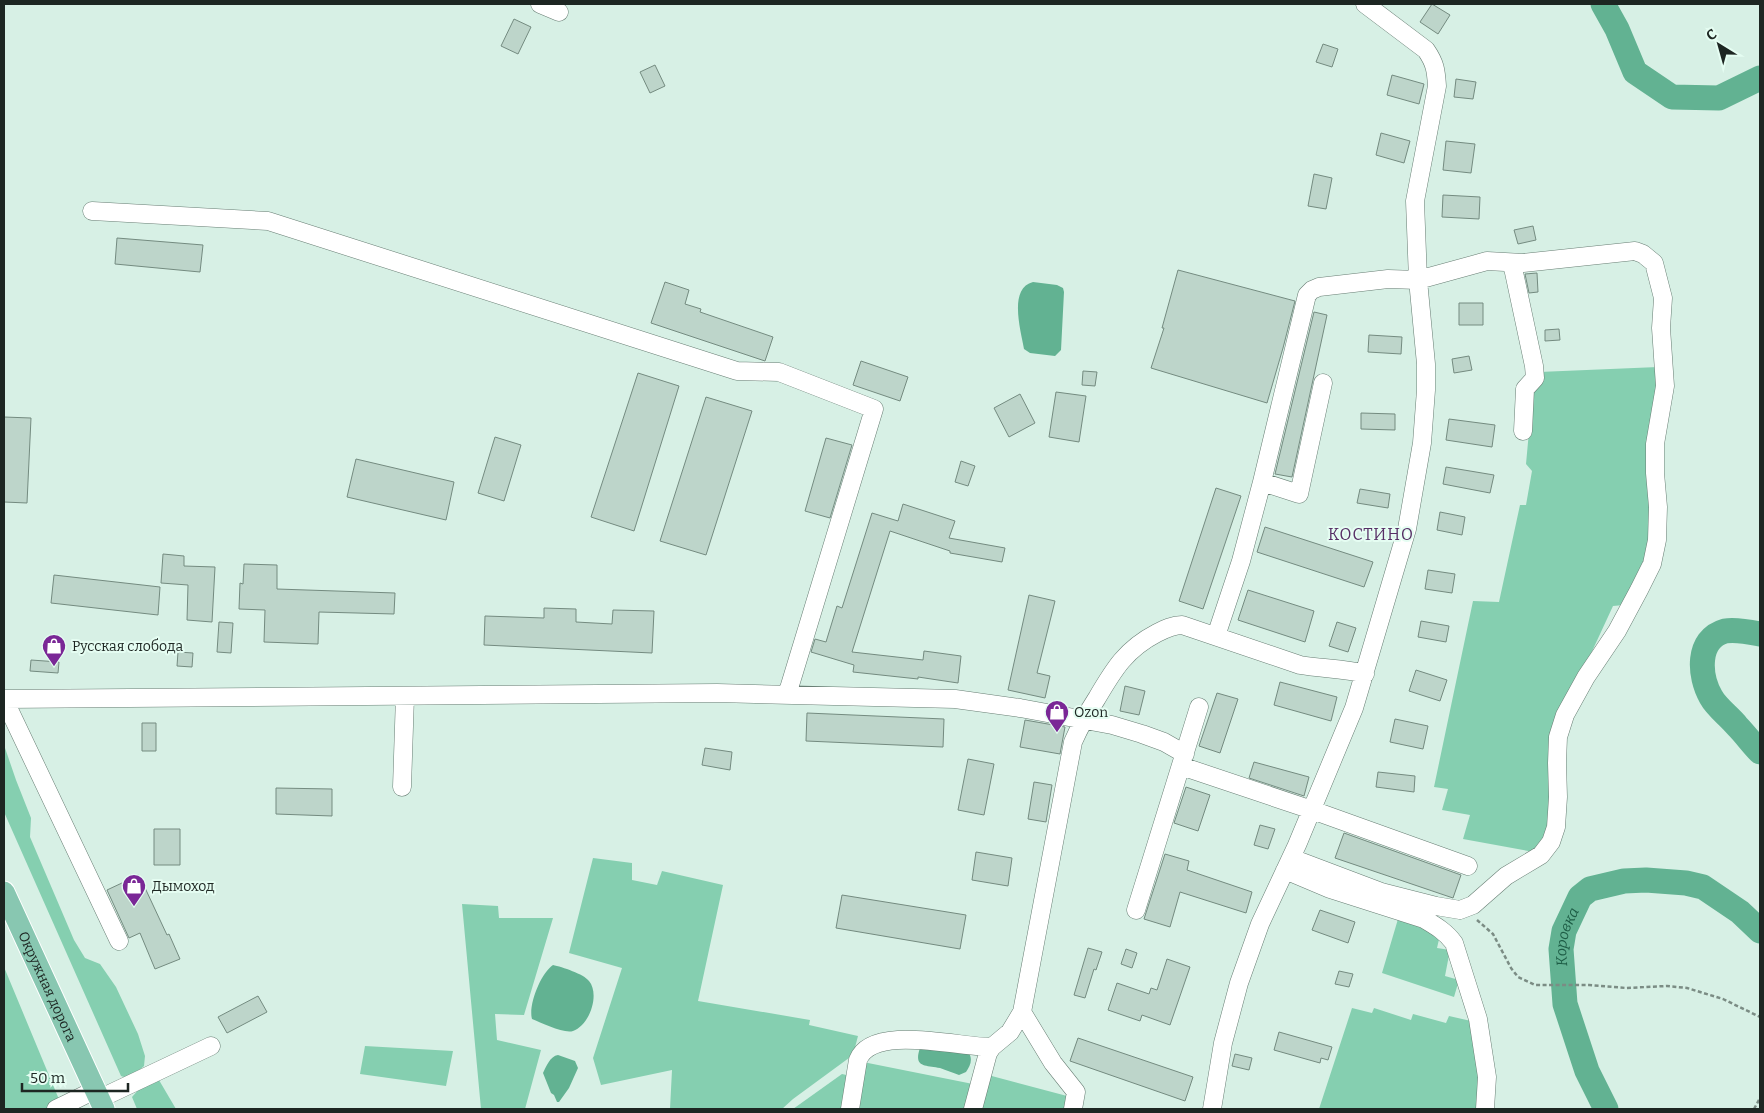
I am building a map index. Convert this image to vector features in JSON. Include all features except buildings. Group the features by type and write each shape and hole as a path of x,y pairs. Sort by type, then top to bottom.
{"main road":[{"name":"Окружная дорога","path":"4,892 99,1099"}],"street":[{"path":"540,4 559,12"},
{"path":"1212,1109 1223,1042 1239,983 1260,924 1312,810 1354,708 1365,674 1407,528 1422,443 1426,399 1426,364 1418,280 1415,201 1437,86 1436,72 1434,61 1426,50 1365,4"},
{"path":"92,211 268,221 737,371 779,372 874,410 787,695"},
{"path":"1216,636 1241,561 1307,295 1312,290 1319,287 1388,279 1418,280 1487,261 1512,263 1635,251 1643,254 1654,263 1662,298 1661,346 1665,386 1655,444 1658,507 1652,564 1617,630 1564,715 1558,737 1556,827 1551,842 1540,855 1506,876 1473,905 1460,910 1381,892 1288,864"},
{"path":"1512,263 1535,378 1525,389 1523,431"},
{"path":"1262,482 1299,494 1323,383"},
{"path":"973,1109 983,1069 992,1047 1010,1032 1022,1012 1076,736 1084,719 1120,661 1128,652 1150,636 1175,625 1182,625 1300,665 1315,668 1349,669 1365,674"},
{"path":"118,941 4,699 716,693 955,699 1004,705 1084,719 1142,734 1164,742 1183,760 1312,810 1468,866"},
{"path":"402,787 405,696"},
{"path":"1136,910 1199,707"},
{"path":"1288,864 1330,889 1424,919 1449,936 1454,943 1478,1019 1486,1077 1485,1109"},
{"path":"1022,1012 1053,1063 1076,1092 1073,1109"},
{"path":"850,1109 858,1060 860,1054 868,1047 884,1042 921,1040 992,1047"},
{"path":"56,1109 99,1099 211,1046"}],"path":[{"path":"1460,910 1484,924 1493,934 1511,968 1518,977 1535,985 1589,985 1626,988 1667,986 1687,988 1723,999 1760,1017"},
{"path":"1754,1109 1760,1098"}],"shaded area":[{"path":"1033,282 1057,285 1063,288 1061,350 1055,356 1030,353 1024,349 1018,301 1025,286"},
{"path":"1658,367 1650,538 1646,562 1624,605 1613,606 1588,660 1566,700 1546,839 1534,852 1463,839 1470,815 1442,810 1448,789 1434,787 1473,601 1499,602 1520,505 1526,505 1532,471 1526,464 1533,388 1539,387 1539,372"},
{"path":"4,745 31,818 30,837 74,940 85,958 100,964 116,987 138,1034 145,1056 144,1066 127,1078 121,1076 4,812"},
{"path":"593,858 632,863 632,880 657,885 662,871 723,885 698,1001 810,1020 809,1025 858,1036 853,1055 782,1109 670,1109 672,1070 601,1085 593,1058 622,968 569,953"},
{"path":"462,904 498,906 499,918 553,918 524,1015 495,1014 497,1040 541,1050 525,1109 481,1109"},
{"path":"1398,919 1440,935 1437,948 1450,950 1445,976 1459,980 1454,997 1382,973"},
{"path":"553,965 586,978 594,993 592,1009 579,1028 573,1031 559,1030 532,1019 531,1013 536,990 548,969"},
{"path":"4,967 63,1109 4,1109"},
{"path":"1352,1008 1372,1013 1374,1008 1411,1020 1413,1014 1446,1023 1449,1016 1471,1021 1479,1076 1477,1109 1319,1109"},
{"path":"365,1046 453,1051 446,1086 360,1074"},
{"path":"920,1048 969,1053 971,1058 970,1065 966,1072 959,1075 940,1068 926,1066 918,1059"},
{"path":"558,1055 575,1061 578,1068 569,1088 559,1102 557,1102 543,1073 551,1060"},
{"path":"863,1062 973,1084 969,1109 856,1109"},
{"path":"842,1074 851,1076 847,1109 793,1109"},
{"path":"156,1075 176,1109 137,1109 132,1097 148,1079"},
{"path":"988,1075 1067,1096 1065,1109 981,1109"}],"waterway":[{"name":"Коровка","path":"1603,4 1617,29 1635,72 1672,97 1719,98 1760,78"},
{"name":"Коровка","path":"1760,634 1734,630 1725,631 1716,635 1709,642 1703,659 1704,679 1711,697 1760,752"},
{"name":"Коровка","path":"1606,1109 1587,1071 1565,1004 1561,949 1564,931 1580,897 1590,889 1624,881 1646,880 1686,883 1703,887 1740,912 1760,931"}],"place":[{"name":"Русская слобода","path":"54,667"},
{"name":"Ozon","path":"1057,733"},
{"name":"Дымоход","path":"134,907"}],"district":[{"name":"КОСТИНО","path":"1371,534"}]}
